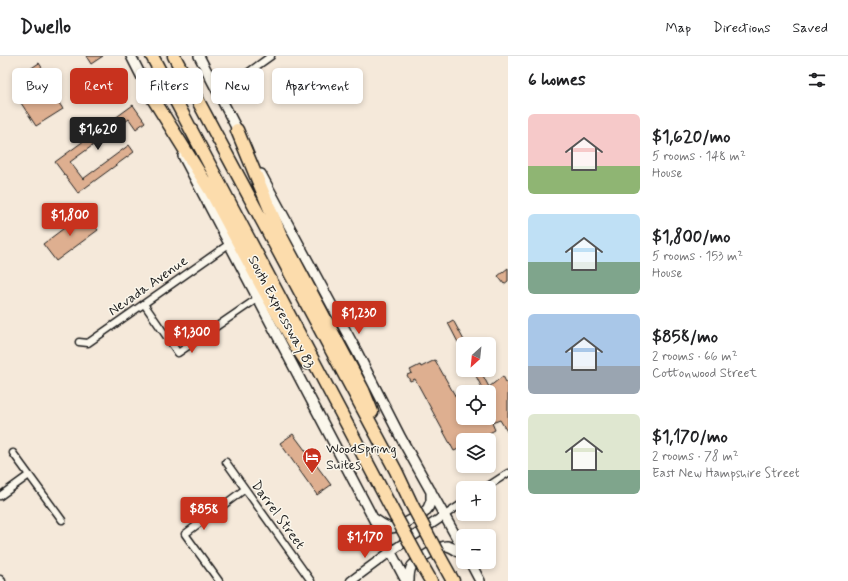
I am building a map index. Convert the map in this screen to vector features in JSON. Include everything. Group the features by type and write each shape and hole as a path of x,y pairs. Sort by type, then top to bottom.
{"highway":[{"path":"152,56 431,581"},
{"path":"174,56 396,471 412,505 453,581"},
{"path":"156,104 210,190 297,348 345,420"},
{"path":"237,130 281,236 363,390 396,471"}],"main road":[{"name":"South Expressway 83","path":"131,56 137,68"},
{"path":"199,56 211,80"},
{"name":"South Expressway 83","path":"156,104 406,581"},
{"path":"223,104 356,350 401,438 456,536"},
{"path":"372,517 390,528 398,528 424,513 431,501 431,490"},
{"path":"409,581 411,567 416,562 439,548 446,546 456,550"},
{"path":"474,569 480,581"}],"street":[{"path":"254,68 271,56"},
{"name":"Nevada Avenue","path":"79,342 88,343 229,244"},
{"path":"144,304 178,353 258,298"},
{"path":"14,453 62,520"},
{"name":"Darrel Street","path":"226,462 311,581"},
{"path":"496,481 508,473"},
{"path":"0,496 29,475"},
{"path":"219,581 185,534 245,489"},
{"path":"351,581 390,552 456,508"}],"building":[{"path":"86,56 103,56 91,64"},
{"path":"39,63 42,68 32,68"},
{"path":"22,104 60,104 63,109 36,126"},
{"path":"133,105 145,122 136,129 129,119 70,162 83,179 129,145 134,152 78,193 55,162"},
{"path":"84,213 98,230 56,261 43,244"},
{"path":"508,268 508,281 504,284 498,276"},
{"path":"453,320 462,337 456,337 456,338 448,323"},
{"path":"435,360 456,397 456,425 493,425 495,430 489,433 456,433 456,450 454,451 415,379 410,381 407,375 412,373 410,370 420,365 421,367"},
{"path":"503,376 508,386 508,433 500,420 496,422 496,385 492,385"},
{"path":"476,377 484,377 488,385 480,385"},
{"name":"WoodSpring Suites","path":"293,434 308,454 312,452 318,460 314,462 331,485 317,495 280,443"}],"place":[{"name":"WoodSpring Suites","path":"312,474"}]}
